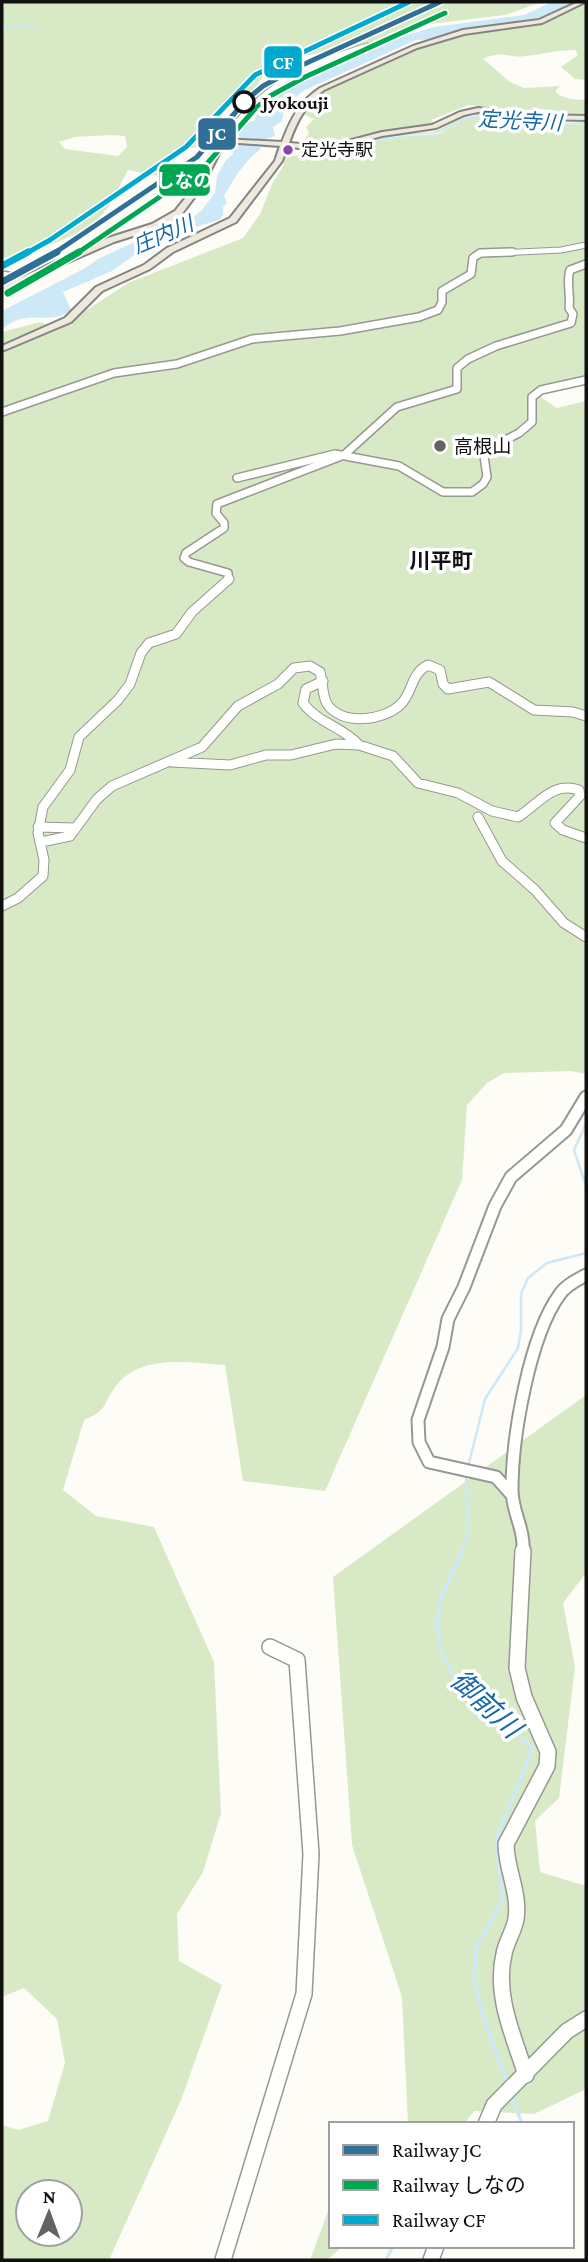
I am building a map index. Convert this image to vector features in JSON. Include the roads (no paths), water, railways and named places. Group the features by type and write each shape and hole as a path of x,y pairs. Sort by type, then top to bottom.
{"main road":[{"path":"2,349 68,320 99,289 147,267 170,250 233,220 278,161 296,116 311,97 333,83 435,41 463,32 540,22 582,2"},
{"path":"2,289 12,277 155,226 178,213 198,187 223,140 284,146 334,147 382,134 434,127 462,113 478,110 538,117 586,118"}],"street":[{"path":"223,140 238,117 264,91 304,69 367,46"},
{"path":"2,412 114,373 177,364 252,339 324,334 419,317 438,310 442,302 442,291 471,274 473,258 480,253 561,250 586,246"},
{"path":"2,906 18,898 43,876 38,827 48,797 70,770 79,737 118,700 130,684 141,653 149,643 176,634 192,612 229,580 228,573 188,562 184,558 186,553 224,528 224,523 216,513 217,504 344,455 397,407 457,389 457,368 466,360 514,339 571,323 573,314 569,308 571,293 568,275 570,270 586,264"},
{"path":"237,478 335,454 400,466 443,492 472,492 483,484 487,477 484,456 488,449 519,433 532,422 532,397 541,390 586,380"},
{"path":"41,842 70,836 97,799 112,786 202,747 238,706 278,684 294,668 316,668 323,681 325,701 330,708 351,718 379,715 401,704 415,674 428,665 440,670 443,684 448,689 489,682 534,710 573,712 586,716"},
{"path":"323,681 306,689 303,703 309,712 331,728 353,737 359,746"},
{"path":"169,762 230,765 266,755 291,755 336,744 359,746 393,756 418,783 458,793 492,811 518,817 528,812 556,787 568,785 579,790 580,796 555,823 563,830 586,838"},
{"path":"478,817 502,861 535,890 564,923 586,937"},
{"path":"38,827 75,828"},
{"path":"521,2079 502,1998 503,1956 516,1918 515,1892 506,1858 506,1844 547,1766 548,1752 524,1697 517,1668 523,1526 512,1495 496,1477 429,1462 419,1442 418,1420 443,1347 448,1319 464,1287 502,1190 522,1165 566,1130 586,1097"},
{"path":"512,1495 520,1416 537,1345 560,1294 586,1275"},
{"path":"223,2260 304,1993 311,1854 297,1660 270,1647"},
{"path":"487,2122 494,2105 567,2031 586,2019"}],"water":[{"name":"庄内川","path":"552,2 572,2 550,15 527,21 436,39 416,40 305,90 285,105 282,121 273,127 275,136 262,140 259,146 261,149 236,177 224,196 227,203 219,220 178,232 140,251 112,271 63,292 71,310 62,315 21,319 2,329 2,311 130,245 190,220 201,211 215,193 217,176 226,160 233,154 233,143 240,140 238,134 249,122 254,121 259,108 277,104 269,96 281,88 394,39 434,27 524,15"}],"waterway":[{"path":"2,27 40,27"},
{"path":"369,46 394,35"},
{"name":"定光寺川","path":"257,146 295,148 316,153 338,151 388,138 438,135 464,119 483,115 508,117 538,125 586,123"},
{"name":"庄内川","path":"81,275 101,261 142,242"},
{"path":"30,279 59,266"},
{"name":"御前川","path":"586,1124 574,1150 586,1186"},
{"name":"御前川","path":"469,1463 485,1399 518,1348 521,1294 528,1278 547,1263 586,1253"},
{"name":"御前川","path":"461,1553 469,1527 466,1476"},
{"name":"御前川","path":"462,1551 440,1600 437,1626 441,1652 460,1687 533,1748 496,1838 503,1900 477,1945 474,1979 481,2009 507,2083"},
{"name":"御前川","path":"512,2096 521,2122"},
{"name":"御前川","path":"386,2260 392,2248"}],"rail line":[{"name":"CF","path":"2,266 50,240 186,147 255,75 409,2"},
{"name":"JC","path":"2,282 58,251 197,157 246,100 263,86 300,66 440,2"},
{"name":"しなの","path":"8,293 65,261 205,166 255,109 270,96 305,77 445,13"}],"place":[{"name":"Jyokouji","path":"244,102"},
{"name":"定光寺駅","path":"288,150"},
{"name":"高根山","path":"440,446"}],"district":[{"name":"川平町","path":"441,561"}]}
